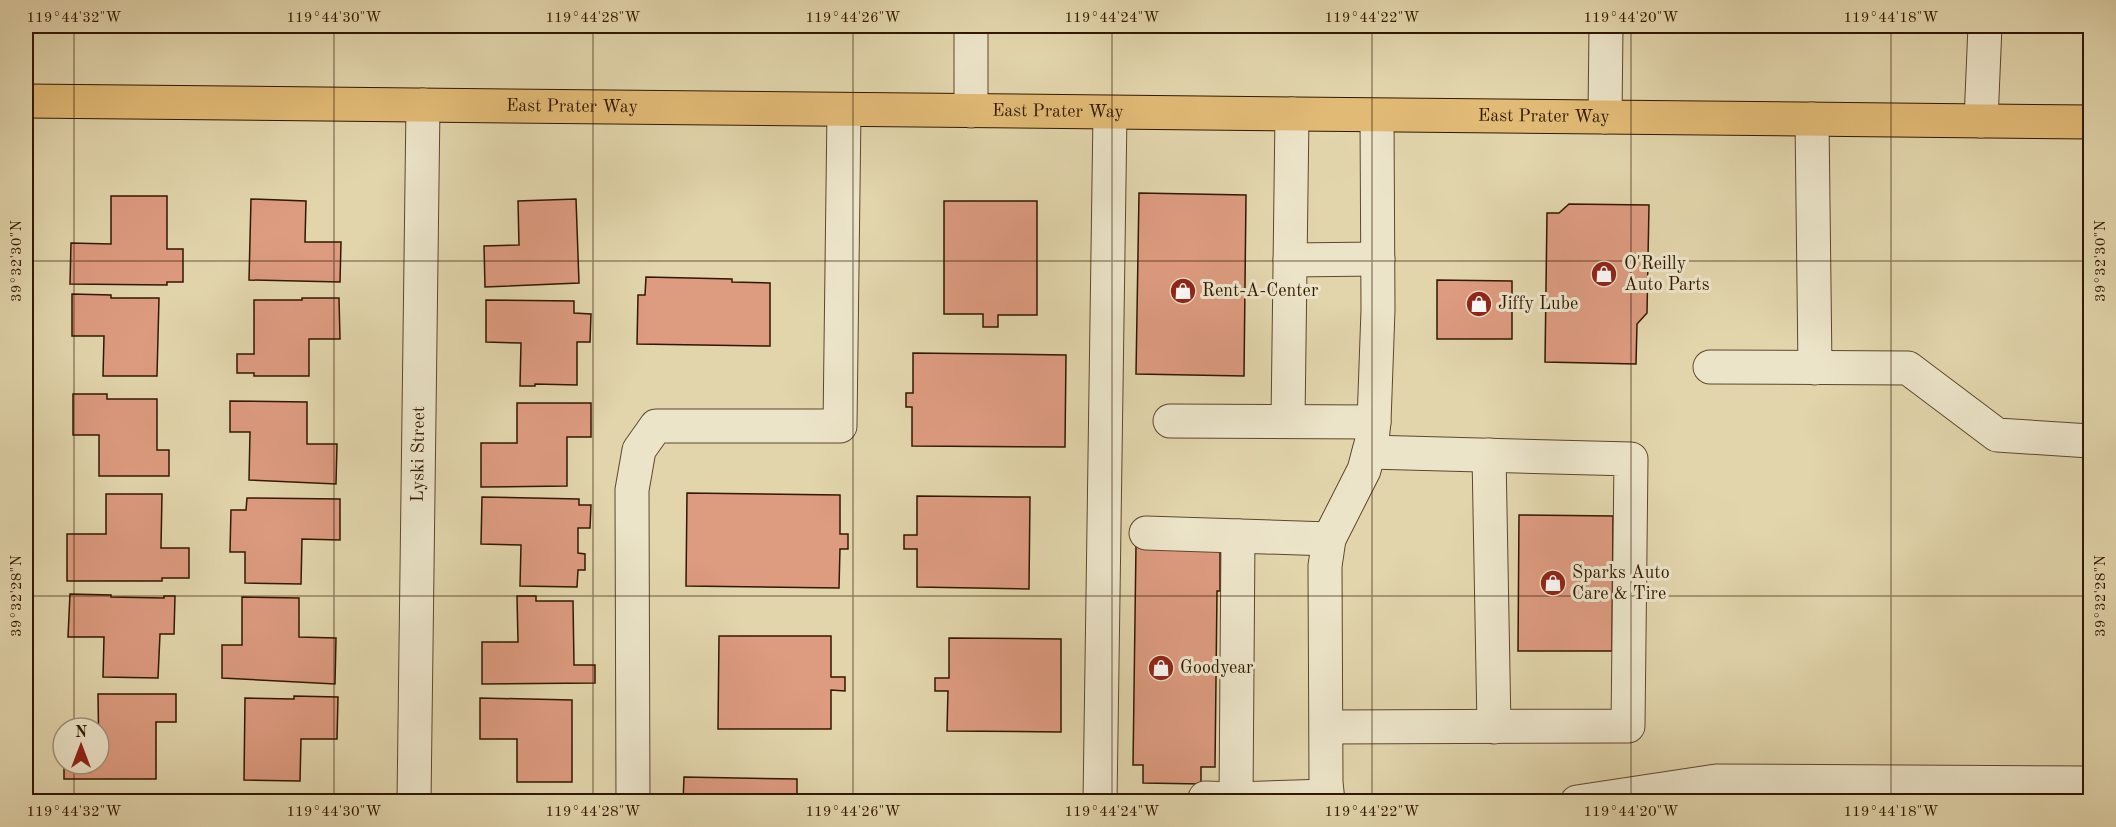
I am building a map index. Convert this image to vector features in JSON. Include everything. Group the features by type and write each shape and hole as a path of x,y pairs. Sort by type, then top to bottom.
{"main road":[{"name":"East Prater Way","path":"26,101 2091,122"}],"street":[{"path":"971,26 971,111"},
{"path":"1605,117 1606,26"},
{"path":"1981,121 1985,26"},
{"name":"Lyski Street","path":"414,801 423,105"},
{"path":"633,801 632,490 639,450 656,426 840,426 844,110"},
{"path":"1100,801 1110,113"},
{"path":"1288,422 1292,114"},
{"path":"1238,536 1220,800 1328,799 1324,637 1325,566 1329,539 1364,470 1372,437 1378,259 1377,116"},
{"path":"1812,119 1815,368"},
{"path":"1290,260 1378,259"},
{"path":"1710,367 1908,368 1997,435 2091,441"},
{"path":"1170,421 1288,422 1489,455 1631,459 1628,726 1327,727"},
{"path":"1489,455 1494,727"},
{"path":"1146,533 1329,539"},
{"path":"1577,801 1716,781 2091,783"}],"building":[{"path":"1139,193 1246,195 1244,376 1136,374"},
{"path":"111,196 167,196 167,249 183,249 183,282 167,282 167,285 70,284 71,243 111,244"},
{"path":"251,199 306,201 305,242 341,242 340,282 249,280"},
{"path":"576,199 579,283 485,287 484,246 519,245 518,201"},
{"path":"944,201 1037,201 1037,315 998,315 998,327 983,327 983,314 944,314"},
{"path":"1569,204 1649,205 1647,313 1637,324 1636,364 1545,362 1547,213 1559,213"},
{"path":"646,277 732,279 732,282 770,283 770,346 637,344 638,295 645,295"},
{"path":"1437,280 1512,281 1512,339 1437,339"},
{"path":"72,294 111,295 111,298 159,298 157,376 103,376 104,336 72,336"},
{"path":"302,298 339,298 340,339 309,339 309,376 254,376 254,373 237,373 237,354 254,354 254,300 302,300"},
{"path":"486,300 574,301 574,313 591,314 590,342 577,342 577,385 520,386 521,343 486,342"},
{"path":"913,353 1066,355 1065,447 912,446 912,407 906,407 906,393 913,393"},
{"path":"73,394 107,394 107,399 157,399 157,450 169,450 169,476 99,476 99,435 73,435"},
{"path":"230,401 307,402 307,444 337,444 336,484 249,480 250,432 230,432"},
{"path":"517,403 591,403 591,437 567,437 567,486 481,487 481,443 517,443"},
{"path":"687,493 840,495 840,534 848,534 848,549 840,549 839,588 686,586"},
{"path":"106,494 162,494 161,548 189,548 189,578 162,578 162,581 67,581 67,534 106,534"},
{"path":"917,496 1030,497 1029,589 917,587 917,549 904,549 904,535 917,535"},
{"path":"482,497 579,499 579,505 591,505 590,528 578,528 578,553 585,554 585,570 578,570 577,587 520,586 521,545 481,544"},
{"path":"247,498 340,499 340,540 302,539 301,584 245,583 245,552 230,552 231,510 246,510"},
{"path":"1519,515 1613,516 1612,651 1518,651"},
{"path":"1136,545 1220,546 1220,591 1217,591 1215,767 1201,767 1201,784 1143,783 1143,765 1133,765"},
{"path":"70,594 111,595 111,597 164,598 164,596 175,596 174,634 160,634 158,678 103,677 104,637 68,637"},
{"path":"517,596 536,596 536,601 573,601 574,665 595,665 595,683 482,684 482,642 518,642"},
{"path":"242,597 299,598 299,637 336,638 335,684 222,678 222,645 242,645"},
{"path":"719,636 831,636 831,677 845,677 845,691 831,690 831,729 718,729"},
{"path":"949,638 1061,639 1061,732 947,731 948,691 935,691 935,678 949,678"},
{"path":"98,694 176,694 176,722 156,722 156,779 64,779 64,776 111,776 111,716 98,716"},
{"path":"294,696 338,697 337,739 301,739 300,781 244,780 245,698 294,699"},
{"path":"480,698 572,700 572,782 517,782 517,739 480,739"},
{"path":"684,777 797,779 797,802 683,802"},
{"path":"517,795 572,795 572,802 517,802"},
{"path":"66,797 151,800 151,802 66,802"},
{"path":"292,797 302,797 302,802 251,802 252,799 292,799"}],"place":[{"name":"O'Reilly Auto Parts","path":"1604,274"},
{"name":"Rent-A-Center","path":"1183,291"},
{"name":"Jiffy Lube","path":"1479,304"},
{"name":"Sparks Auto Care & Tire","path":"1553,583"},
{"name":"Goodyear","path":"1161,668"}]}
